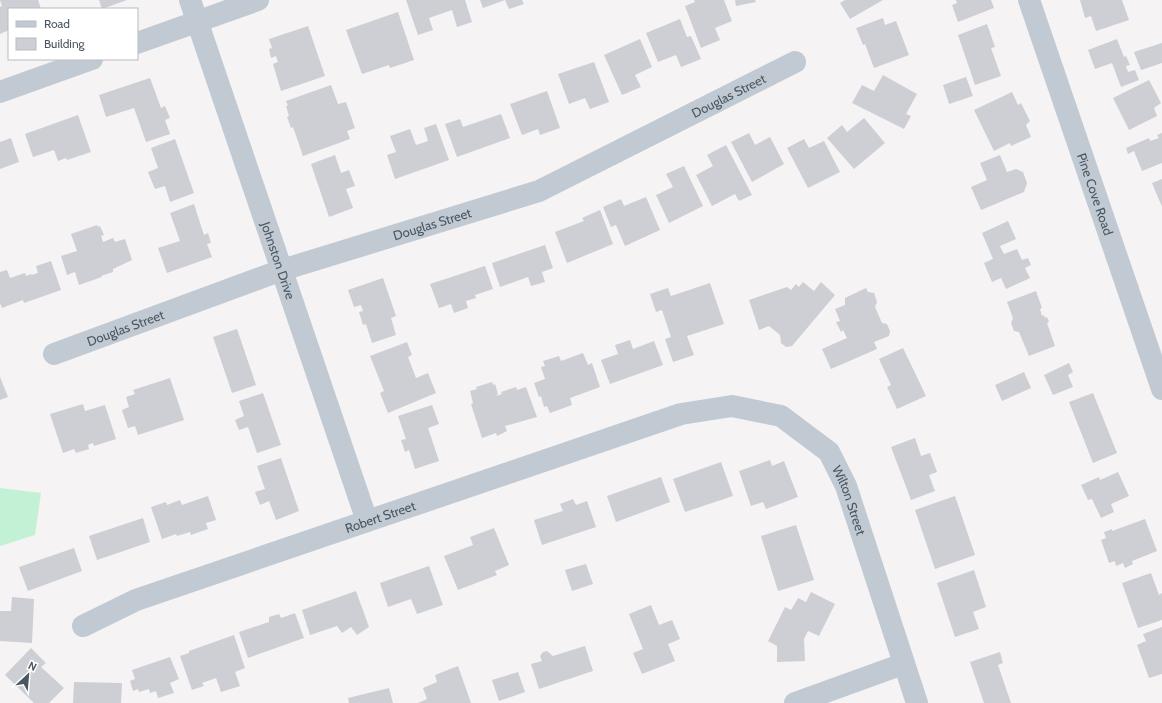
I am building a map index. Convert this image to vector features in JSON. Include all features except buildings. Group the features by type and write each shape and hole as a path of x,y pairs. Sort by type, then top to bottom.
{"street":[{"name":"Johnston Drive","path":"190,0 367,521"},
{"path":"138,43 258,0"},
{"name":"Pine Cove Road","path":"1029,0 1162,389"},
{"path":"0,92 89,60"},
{"name":"Douglas Street","path":"54,354 282,270 539,191 796,62"},
{"name":"Wilton Street","path":"681,414 732,406 781,416 829,452 846,486 917,703"},
{"name":"Robert Street","path":"83,626 136,600 681,414"},
{"path":"795,703 903,664"}],"green space":[{"path":"0,488 41,493 35,535 0,546"}]}
